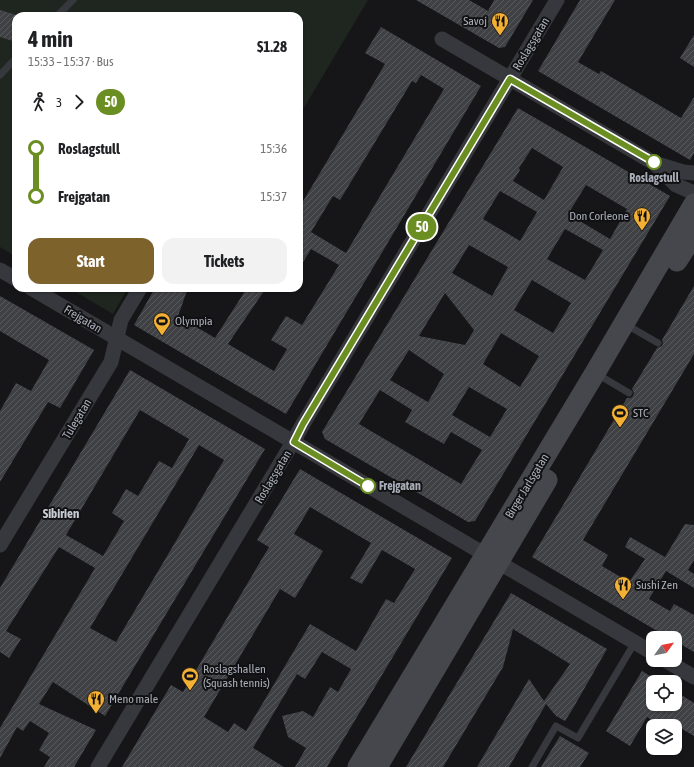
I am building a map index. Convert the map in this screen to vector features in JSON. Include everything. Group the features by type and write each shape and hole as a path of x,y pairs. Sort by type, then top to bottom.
{"street":[{"name":"Roslagsgatan","path":"98,767 294,442 303,424 557,0"},
{"path":"442,39 654,162 683,172 694,173"},
{"path":"654,162 676,185 694,193"},
{"name":"Birger Jarlsgatan","path":"358,767 492,558 601,376 630,327 694,204"},
{"name":"Birger Jarlsgatan","path":"630,327 694,234"},
{"path":"0,270 12,277"},
{"name":"Frejgatan","path":"38,292 646,649"},
{"name":"Tulegatan","path":"0,545 111,362 121,320 138,292"},
{"name":"Birger Jarlsgatan","path":"377,767 492,558"},
{"path":"677,667 694,677"}],"lane":[{"path":"61,12 73,0"},
{"path":"0,75 12,62"},
{"path":"630,327 658,343"},
{"path":"601,376 629,393"},
{"path":"532,767 556,726 578,738 635,642"}],"shaded area":[{"path":"0,0 368,0 303,109 303,12 12,12 12,254 0,247"},
{"path":"76,292 126,292 113,314"}],"building":[{"path":"416,0 469,0 488,11 494,0 533,0 505,47 499,48"},
{"path":"580,0 615,0 578,62 599,74 601,71 681,118 694,97 694,153 690,160 538,71"},
{"path":"0,10 12,14 12,41 0,37"},
{"path":"381,27 481,86 286,414 134,325 153,292 187,292 178,316 215,338 244,292 263,292 228,344 274,371 287,349 271,340 286,316 302,325 339,265 311,249 303,262 303,201 385,64 365,53","holes":["421,75 444,89 346,253 311,232 333,196 340,200 412,81 416,83"]},
{"path":"694,35 694,67 680,58"},
{"path":"518,108 670,196 475,521 468,522 325,439 322,432","holes":["532,148 563,167 544,200 513,181 520,170 519,168","586,185 627,209 610,239 568,214","500,191 537,212 520,241 483,219","565,229 603,250 585,280 547,259","469,245 508,267 492,296 452,273","532,280 571,303 553,333 514,310","445,293 474,330 465,345 419,336","501,333 539,356 520,387 483,364","409,350 444,374 428,402 390,380","469,387 507,409 490,437 452,415","380,390 412,410 405,422 444,444 451,432 482,450 461,484 359,424"]},
{"path":"694,286 694,354 583,540 608,555 602,566 629,582 645,559 625,547 630,537 665,557 685,524 694,525 694,560 688,570 694,574 694,588 666,571 649,599 670,611 674,604 694,615 694,652 682,645 682,631 657,631 532,557 627,398 631,398 633,396 634,393 632,389 657,348 662,346 662,340"},
{"path":"0,296 94,350 60,408 48,402 0,482 0,411 16,383 31,391 49,360 0,331"},
{"path":"130,370 265,449 105,716 53,682 39,704 96,730 74,767 44,767 50,757 39,750 49,733 30,721 23,731 17,727 0,758 0,728 95,568 59,547 6,631 21,639 9,658 0,652 0,588","holes":["140,410 189,439 172,468 159,461 138,496 126,489 112,513 124,521 103,556 66,535","199,445 224,460 116,642 90,628"]},
{"path":"300,469 452,558 327,767 295,767 306,748 288,737 282,716 303,711 313,717 330,687 338,692 351,669 322,652 305,679 297,674 253,748 284,767 122,767 171,685 183,692 269,547 257,540","holes":["310,507 371,543 350,578 362,584 382,550 415,569 394,603 386,599 356,651 310,624 246,731 234,723 228,732 204,717 280,589 295,598 323,551 294,534"]},
{"path":"511,593 607,649 572,710 565,721 556,716 546,704 509,767 477,767 529,679 544,701 570,664 513,629 503,667 443,767 406,767"},
{"path":"642,671 649,675 646,675 646,711 682,711 682,695 694,703 694,736 682,729 682,719 650,719 647,717 630,746 606,731"},
{"path":"560,736 589,753 580,767 541,767"}],"bus line":[{"name":"50","path":"368,486 294,442 303,424 510,79 654,162"}],"place":[{"name":"Savoj","path":"500,36"},
{"name":"Roslagstull","path":"654,162"},
{"name":"Don Corleone","path":"642,231"},
{"name":"Olympia","path":"162,336"},
{"name":"STC","path":"620,428"},
{"name":"Frejgatan","path":"368,486"},
{"name":"Sushi Zen","path":"623,600"},
{"name":"Roslagshallen (Squash tennis)","path":"190,691"},
{"name":"Meno male","path":"96,714"}],"district":[{"name":"Sibirien","path":"61,513"}]}
